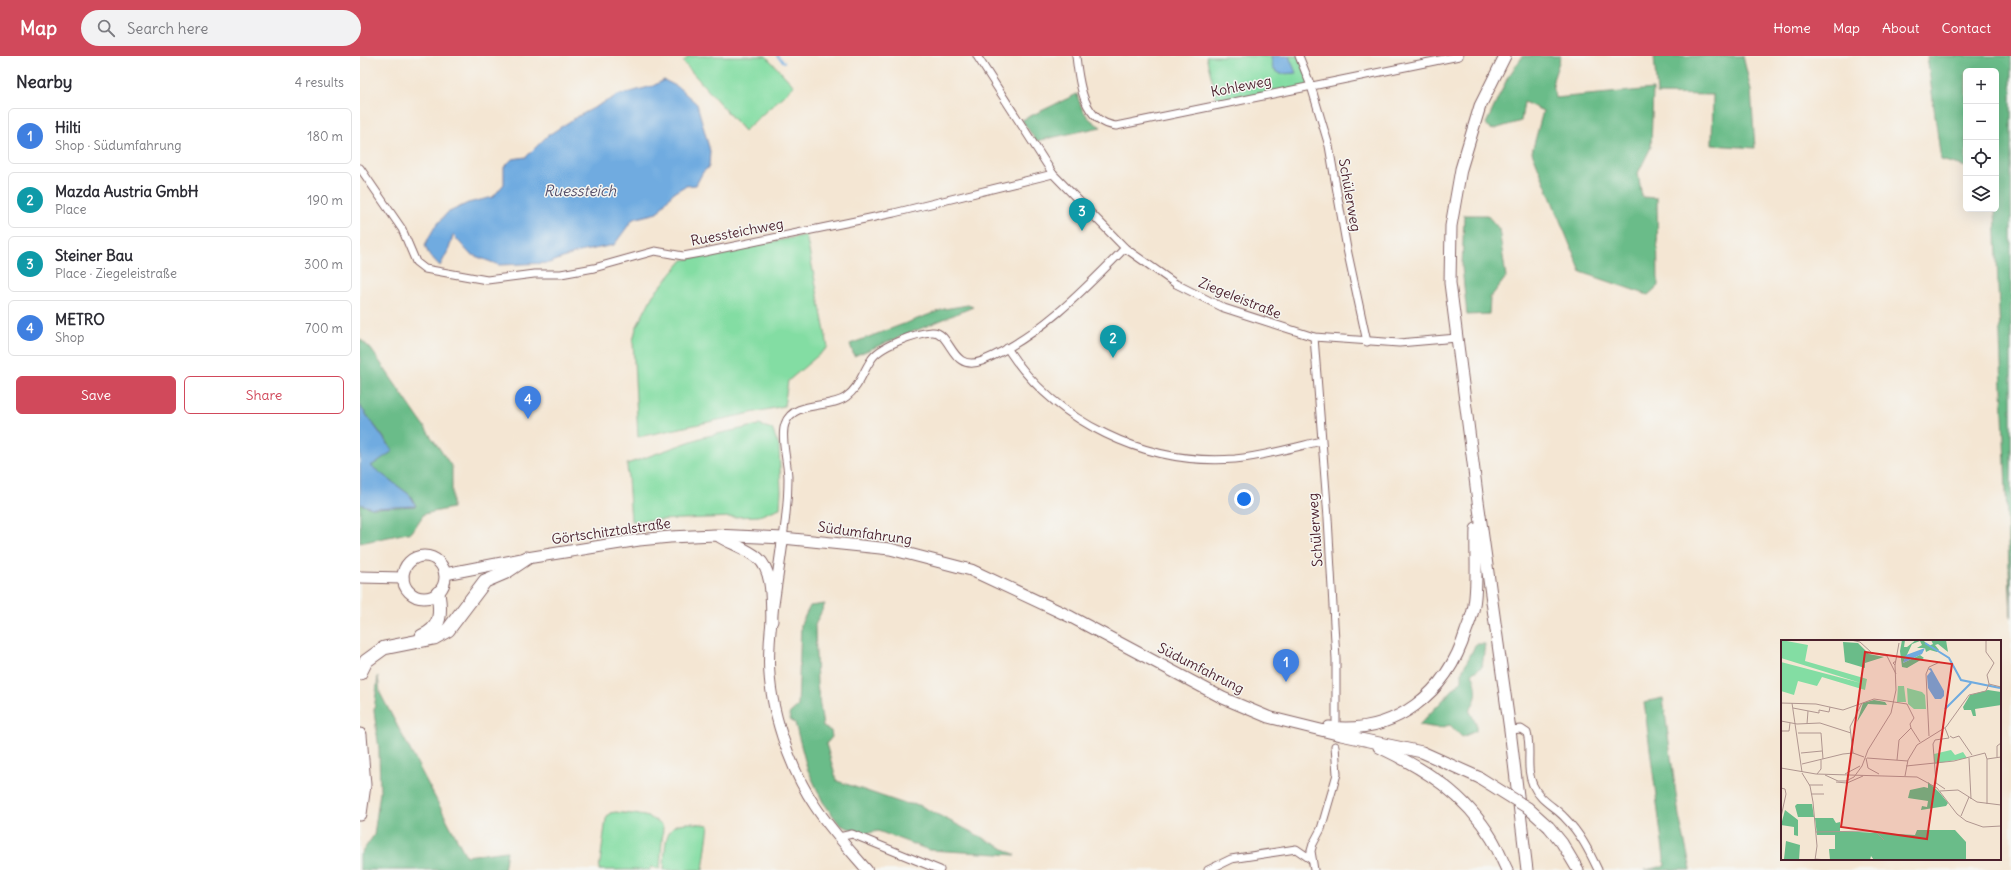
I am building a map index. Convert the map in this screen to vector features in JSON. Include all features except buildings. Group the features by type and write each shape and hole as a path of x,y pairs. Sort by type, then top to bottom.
{"highway":[{"path":"360,673 366,661 384,648 434,638 448,630 485,581 506,572 527,558"},
{"path":"406,643 428,634 436,627 440,620 441,610 438,593"},
{"path":"360,735 364,785 360,814"}],"main road":[{"path":"1505,56 1480,106 1461,169 1455,196 1450,255 1450,283 1477,494 1510,730 1527,870"},
{"path":"1290,722 1340,728 1358,728 1380,723 1419,703 1444,676 1459,653 1474,606 1477,494"},
{"path":"715,535 750,552 763,564 769,584 772,622"},
{"name":"Görtschitztalstraße","path":"445,574 527,558 639,540 715,535 783,538"},
{"path":"783,538 772,622 769,662 770,677 782,733 796,770 815,805 839,837 867,870"},
{"name":"Südumfahrung","path":"783,538 890,549 971,570 1071,617 1223,698 1268,717 1422,752 1480,778 1528,808 1549,827 1562,843 1578,870"},
{"path":"423,556 437,560 445,574 445,581 438,593 426,598 413,595 404,585 404,570 408,563 415,558 423,556"},
{"path":"360,577 403,578"},
{"path":"1362,739 1405,759 1431,774 1462,800 1492,839 1507,870"}],"street":[{"name":"Ziegeleistraße","path":"977,56 1053,174 1125,248 1195,295 1251,318 1314,337 1366,342 1399,343 1457,338"},
{"name":"Kohleweg","path":"1076,56 1081,90 1088,108 1098,119 1108,125 1124,125 1459,56"},
{"name":"Schülerweg","path":"1299,56 1311,86 1329,146 1346,249 1366,342"},
{"name":"Ruessteichweg","path":"360,168 402,229 416,262 425,269 487,280 534,274 567,273 594,268 655,251 683,256 694,254 897,212 1053,174"},
{"path":"783,538 788,478 784,431 785,423 791,415 800,410 845,398 856,388 871,359 879,350 911,338 934,332 942,335 958,359 968,363 980,361 1007,348 1040,326 1068,304 1125,248"},
{"name":"Schülerweg","path":"1314,337 1328,518 1336,659 1336,721"},
{"path":"1007,348 1028,378 1060,405 1092,427 1131,444 1176,456 1218,459 1263,455 1321,440"},
{"path":"1510,730 1521,729 1527,733 1529,773 1536,793 1540,798 1564,816 1590,852 1598,870"},
{"path":"1314,870 1312,860 1313,844 1321,829 1337,774 1335,746"},
{"path":"839,837 852,834 940,870"},
{"path":"1208,870 1231,859 1296,849 1313,844"},
{"path":"1296,849 1312,860"}],"green space":[{"path":"689,56 766,56 794,86 744,131 683,62"},
{"path":"1206,56 1271,56 1273,69 1281,74 1295,73 1289,56 1299,56 1311,86 1218,104"},
{"path":"1523,56 1561,56 1553,80 1555,98 1653,89 1651,147 1638,173 1642,197 1657,198 1658,286 1648,295 1581,272 1532,152 1543,111 1524,102 1521,121 1491,130 1486,124 1508,77"},
{"path":"1654,56 1743,56 1751,90 1755,148 1712,145 1713,95 1657,94"},
{"path":"1927,56 2011,56 2011,618 1995,212 1999,212 1999,68 1963,68 1963,166 1941,160"},
{"path":"1077,94 1080,105 1085,114 1101,127 1036,141 1022,120"},
{"path":"1464,215 1487,215 1499,229 1506,277 1490,298 1489,314 1467,315 1462,267"},
{"path":"806,235 828,347 788,381 784,406 638,437 633,341 636,328 653,295 683,260"},
{"path":"968,305 973,307 854,356 850,344 944,309"},
{"path":"360,339 371,349 452,467 452,508 424,514 412,532 360,543 360,504 372,508 416,506 410,495 370,466 393,450 360,406"},
{"path":"759,425 772,429 779,446 781,491 780,508 759,516 631,521 627,464 703,437"},
{"path":"825,604 815,625 817,684 823,727 831,731 832,737 826,744 837,781 902,803 919,805 1016,855 929,850 878,831 864,834 840,825 823,802 807,768 795,723 790,720 789,714 798,706 801,624 810,606"},
{"path":"1476,644 1485,644 1482,667 1472,673 1476,688 1476,697 1469,710 1476,723 1476,731 1462,737 1450,725 1438,728 1419,725 1462,680 1462,671"},
{"path":"378,676 380,693 466,856 507,851 504,870 360,870 360,855 374,835 380,792 379,749 374,711"},
{"path":"1663,698 1679,816 1691,870 1644,870 1665,866 1644,702"},
{"path":"616,812 648,817 658,822 663,827 660,869 651,867 650,870 599,870 606,819 610,813"},
{"path":"682,823 709,825 703,870 664,870 666,845 669,833 676,825"}],"water":[{"path":"1271,56 1289,56 1296,73 1281,74 1273,69"},
{"name":"Ruessteich","path":"664,80 678,87 697,104 710,151 709,167 703,172 696,185 685,186 673,193 657,213 633,219 614,245 579,252 549,263 499,265 470,254 453,235 449,249 440,266 428,253 425,245 434,228 447,213 468,203 493,197 504,184 504,167 512,159 526,157 547,136 575,118 618,95 653,86"},
{"path":"360,406 393,451 371,466 410,495 416,506 372,508 360,504"}],"waterway":[{"path":"777,56 784,62"}],"place":[{"name":"Steiner Bau","path":"1082,231"},
{"name":"Mazda Austria GmbH","path":"1113,358"},
{"name":"METRO","path":"528,419"},
{"name":"Hilti","path":"1286,682"}]}
